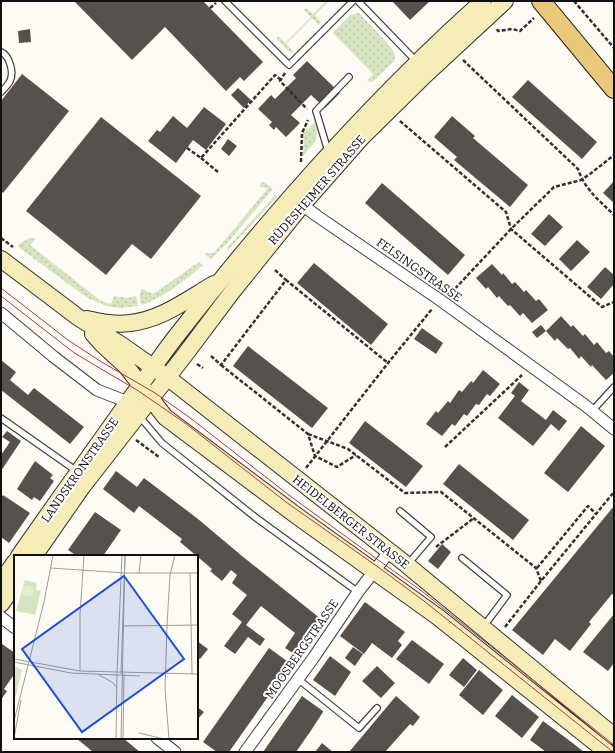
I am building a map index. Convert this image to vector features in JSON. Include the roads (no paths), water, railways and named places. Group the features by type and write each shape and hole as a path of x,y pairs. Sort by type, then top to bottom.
{"main road":[{"name":"RÜDESHEIMER STRASSE","path":"140,406 167,377 232,292 329,153 417,63 483,1"},
{"name":"RÜDESHEIMER STRASSE","path":"141,385 173,340 222,279 296,201 422,78 505,1"},
{"path":"541,1 614,90"},
{"name":"HEIDELBERGER STRASSE","path":"1,259 79,318 123,346 167,377 382,561 438,617 607,752"},
{"path":"79,318 113,323 142,321 172,309 222,279"},
{"name":"HEIDELBERGER STRASSE","path":"79,318 102,344 126,366 141,385"},
{"name":"LANDSKRONSTRASSE","path":"35,555 140,406 141,385"},
{"name":"HEIDELBERGER STRASSE","path":"140,406 165,417 297,516 382,561 407,566 614,736"},
{"name":"LANDSKRONSTRASSE","path":"20,555 78,472 140,406"},
{"path":"1,582 14,563"},
{"path":"1,604 14,585"}],"street":[{"name":"FELSINGSTRASSE","path":"296,201 440,300 532,366 614,429"},
{"path":"1,313 97,390 140,406"},
{"name":"MOOSBERGSTRASSE","path":"245,752 358,592 382,561"},
{"path":"1,617 14,627"},
{"path":"158,739 175,752"}],"lane":[{"path":"225,1 289,65 353,1"},
{"path":"358,1 417,63"},
{"path":"1,52 6,54 11,66 10,80 1,92"},
{"path":"329,153 316,110 349,77"},
{"path":"592,411 614,388"},
{"path":"140,406 158,439 166,447 255,517 358,592"},
{"path":"1,418 78,472"},
{"path":"400,511 430,537 407,566"},
{"path":"462,558 507,595 482,628"},
{"path":"298,679 359,728 377,708"}],"tram line":[{"path":"1,288 68,340 100,361 155,393 189,417 290,496 423,592 614,745"},
{"path":"1,296 73,352 137,390 185,423 286,502 424,601 613,752"}]}
